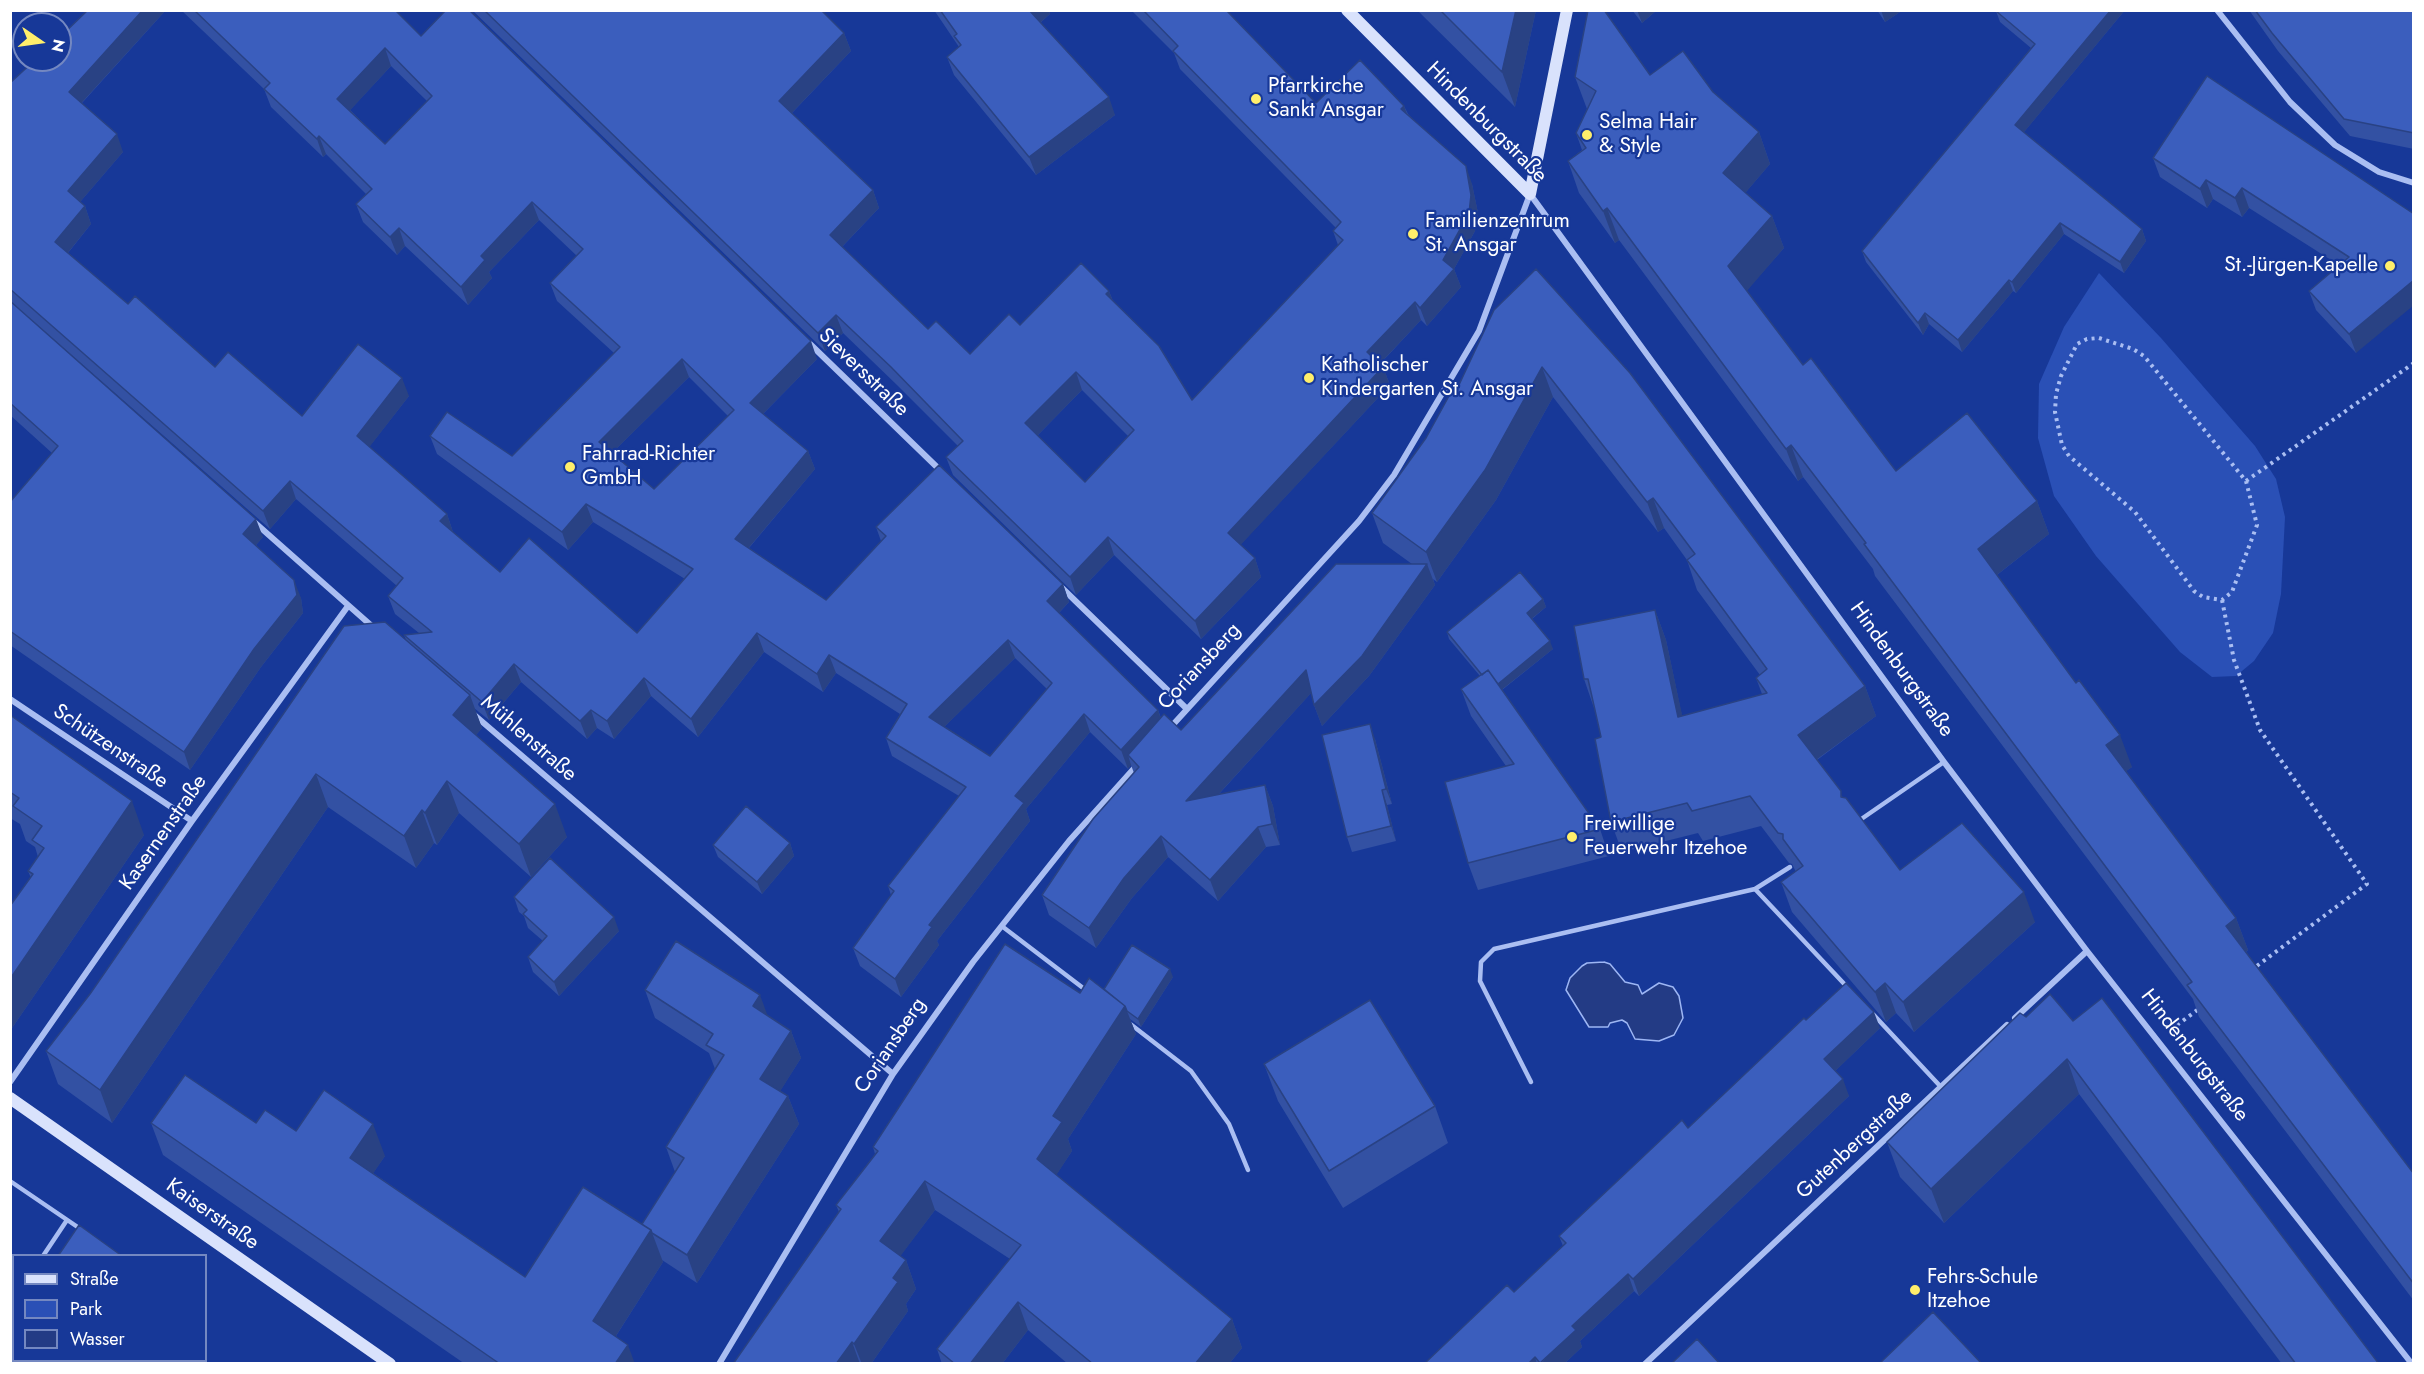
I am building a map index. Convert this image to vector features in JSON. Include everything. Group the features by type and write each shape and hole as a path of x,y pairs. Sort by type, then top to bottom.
{"main road":[{"name":"Hindenburgstraße","path":"1347,10 1530,194"},
{"name":"Coriansberg","path":"1530,194 1567,10"},
{"name":"Kaiserstraße","path":"10,1098 390,1364"}],"street":[{"path":"2217,10 2289,102 2335,145 2379,172 2414,183"},
{"name":"Coriansberg","path":"1164,735 1359,521 1394,475 1479,331 1530,194"},
{"name":"Hindenburgstraße","path":"1530,194 1944,762 2087,951 2412,1364"},
{"name":"Sieversstraße","path":"800,335 946,476"},
{"path":"250,519 384,637"},
{"path":"1058,584 1187,709"},
{"name":"Kasernenstraße","path":"10,1082 192,821 348,606"},
{"name":"Schützenstraße","path":"10,699 192,821"},
{"name":"Mühlenstraße","path":"466,707 893,1074"},
{"name":"Coriansberg","path":"719,1364 893,1074 974,962 1069,841 1140,762"},
{"name":"Gutenbergstraße","path":"1645,1364 2087,951"}],"lane":[{"path":"1855,824 1944,762"},
{"path":"1531,1082 1480,981 1480,962 1494,949 1755,889 1790,867"},
{"path":"1755,889 1852,991"},
{"path":"1003,927 1097,999"},
{"path":"1868,1008 1941,1087"},
{"path":"1125,1020 1191,1071 1229,1124 1248,1170"},
{"path":"10,1181 84,1232"},
{"path":"44,1254 67,1220"}],"path":[{"path":"2099,338 2133,349 2144,356 2246,481 2257,525 2232,592 2222,600 2203,597 2194,591 2135,512 2069,456 2062,445 2055,412 2056,394 2069,356 2077,344 2087,339 2099,338"},
{"path":"2246,481 2414,363"},
{"path":"2222,600 2234,660 2260,730 2367,884 2252,969"},
{"path":"2157,1040 2204,1004"}],"green space":[{"path":"2099,273 2161,338 2255,446 2276,479 2285,517 2281,594 2273,633 2254,661 2236,676 2212,677 2180,652 2096,556 2054,496 2038,438 2039,384 2064,327"}],"water":[{"path":"1587,963 1610,964 1625,982 1638,985 1642,994 1659,983 1673,987 1679,996 1683,1018 1674,1035 1659,1041 1635,1039 1627,1023 1622,1020 1610,1023 1608,1027 1589,1027 1566,990 1570,978 1582,966"}],"building":[{"path":"88,10 143,10 69,92 117,134 68,191 85,206 55,242 128,304 135,296 215,367 228,352 302,416 358,344 402,378 357,436 447,514 440,521 500,572 529,538 637,633 693,569 586,504 562,532 430,436 447,412 512,456 620,347 550,283 583,249 532,202 481,256 485,260 461,287 399,228 390,237 356,204 372,189 319,136 317,139 264,89 270,83 194,10 395,10 421,36 446,10 469,10 811,341 750,403 808,451 735,539 826,600 886,536 876,527 939,465 1063,584 1047,601 1158,710 1121,750 1084,714 1015,796 1024,803 929,925 932,927 895,979 853,948 894,891 888,886 966,787 886,738 907,704 829,655 817,674 757,633 691,719 644,678 607,721 591,710 580,721 514,664 482,702 404,635 432,632 388,596 403,578 290,481 263,511 10,289 10,83 22,72 72,72 72,25","holes":["385,48 432,96 385,144 337,99","682,359 734,410 654,489 599,442","1008,640 1052,683 990,756 929,717"]},
{"path":"484,10 821,10 844,33 779,101 873,190 830,235 928,329 936,321 970,354 1009,314 1020,325 1081,263 1109,291 1106,294 1159,346 1192,400 1343,240 1333,231 1341,222 1173,51 1178,46 1143,10 1226,10 1316,103 1360,60 1404,106 1401,109 1466,166 1471,195 1469,213 1443,260 1454,269 1420,308 1415,302 1367,352 1383,367 1228,533 1255,558 1195,621 1108,537 1070,577 946,457 963,441 891,367 836,315 818,333","holes":["1076,372 1134,430 1085,482 1025,423"]},
{"path":"940,10 1029,10 1109,97 1029,157 947,57 961,45 954,36 957,34"},
{"path":"1440,10 1516,10 1502,72"},
{"path":"1588,10 1604,10 1650,75 1683,51 1713,92 1759,132 1723,173 1772,216 1728,266 1803,365 1811,358 1896,471 1967,413 2037,501 1978,549 2076,683 2079,680 2120,735 2106,745 2236,918 2226,926 2414,1174 2414,1284 2187,985 2192,982 1864,544 1866,543 1791,445 1786,449 1607,208 1603,211 1568,161 1586,148 1576,133 1596,91 1575,77"},
{"path":"2111,10 2015,125 2142,229 2120,262 2060,223 2012,282 2009,280 1958,340 1925,313 1918,323 1862,251 2035,44 1996,11"},
{"path":"2255,10 2414,10 2414,133 2344,119"},
{"path":"2207,76 2414,214 2414,280 2349,334 2309,291 2349,257 2242,188 2235,198 2206,180 2200,189 2153,158"},
{"path":"1536,269 1630,373 1865,686 1798,735 1841,791 1841,797 1846,798 1900,870 1962,823 2024,892 1903,1002 1885,983 1875,992 1781,882 1803,866 1783,839 1783,834 1778,833 1750,796 1692,811 1687,803 1611,822 1595,739 1601,737 1588,679 1584,679 1574,626 1655,610 1678,717 1767,693 1756,678 1767,669 1687,560 1695,554 1653,498 1647,502 1542,367 1485,470 1426,552 1372,513 1426,438 1455,385 1458,387 1494,310"},
{"path":"10,301 256,519 243,534 294,580 297,595 254,649 184,752 10,631 10,502 58,446 10,403"},
{"path":"1336,564 1427,564 1362,656 1314,705 1306,670 1186,801 1265,785 1272,824 1258,827 1210,880 1161,836 1124,878 1089,928 1042,895 1093,819 1139,767 1128,755 1164,714 1181,730"},
{"path":"1520,572 1543,599 1527,613 1550,641 1498,684 1488,670 1482,675 1447,632"},
{"path":"385,622 470,695 453,715 555,804 519,844 447,781 425,813 422,810 404,836 316,774 100,1090 46,1051 90,994 344,626"},
{"path":"1488,670 1600,829 1468,863 1445,782 1514,764 1461,689"},
{"path":"10,715 132,801 10,979 10,906 33,874 28,871 44,848 32,840 42,826 13,806 19,798 10,792"},
{"path":"1370,724 1386,789 1382,790 1391,826 1347,837 1322,735"},
{"path":"746,806 790,843 757,882 713,845"},
{"path":"550,858 614,917 554,982 528,957 547,936 523,914 527,910 514,897"},
{"path":"676,941 760,995 753,1006 791,1031 760,1079 788,1096 687,1255 642,1224 684,1158 666,1147 724,1055 706,1045 713,1034 645,990"},
{"path":"1005,944 1080,993 1089,978 1125,1006 1053,1116 1062,1122 1037,1159 1232,1319 1195,1364 1093,1364 1018,1302 970,1364 955,1364 937,1349 1021,1245 925,1181 880,1241 906,1260 893,1278 898,1282 854,1344 852,1342 836,1364 733,1364 841,1209 836,1205 878,1151 873,1147"},
{"path":"1132,945 1170,969 1138,1019 1104,989"},
{"path":"1846,983 1874,1012 1824,1059 1843,1079 1633,1279 1628,1274 1572,1326 1576,1330 1540,1363 1535,1357 1528,1364 1424,1364 1507,1285 1514,1292 1566,1243 1559,1236 1682,1120 1688,1128 1804,1018 1806,1020"},
{"path":"2050,994 2073,1021 2102,998 2379,1364 2296,1364 2067,1059 1931,1189 1887,1142 2020,1013 2026,1017"},
{"path":"1370,1000 1435,1106 1329,1171 1264,1064"},
{"path":"185,1075 256,1123 265,1110 296,1131 324,1090 373,1124 350,1158 525,1277 583,1187 651,1230 593,1321 628,1345 615,1364 500,1364 151,1123"},
{"path":"79,1225 119,1254 59,1254"},
{"path":"1933,1312 1982,1364 1879,1364"},
{"path":"12,1321 12,1362 81,1362 80,1364 10,1364 10,1323"},
{"path":"1697,1339 1720,1364 1671,1364"}],"place":[{"name":"Pfarrkirche Sankt Ansgar","path":"1256,99"},
{"name":"Selma Hair & Style","path":"1587,135"},
{"name":"Familienzentrum St. Ansgar","path":"1413,234"},
{"name":"St.-Jürgen-Kapelle","path":"2390,266"},
{"name":"Katholischer Kindergarten St. Ansgar","path":"1309,378"},
{"name":"Fahrrad-Richter GmbH","path":"570,467"},
{"name":"Freiwillige Feuerwehr Itzehoe","path":"1572,837"},
{"name":"Fehrs-Schule Itzehoe","path":"1915,1290"}]}
